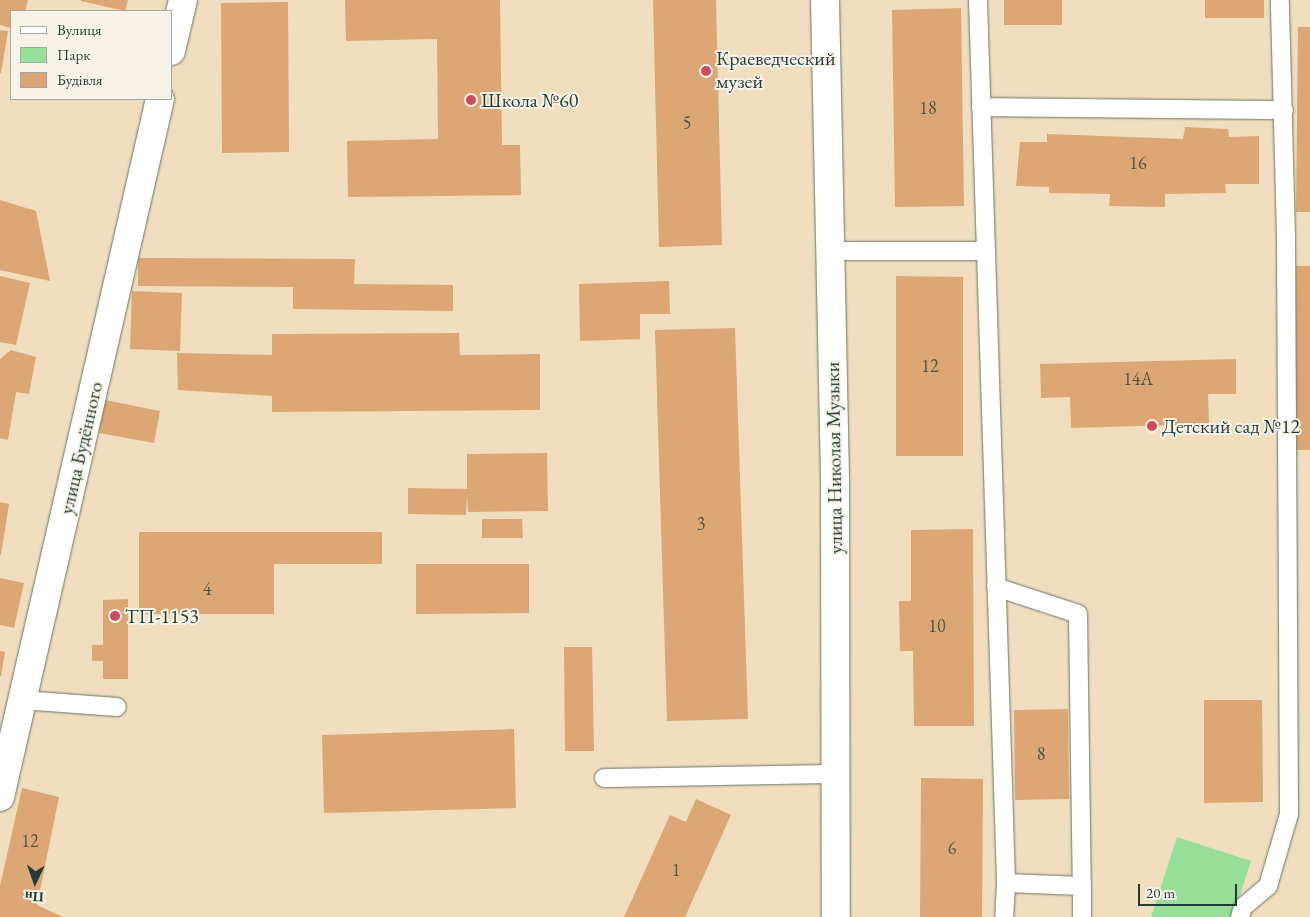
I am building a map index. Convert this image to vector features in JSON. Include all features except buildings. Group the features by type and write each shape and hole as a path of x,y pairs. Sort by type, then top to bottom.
{"main road":[{"path":"172,48 183,0"},
{"name":"улица Николая Музыки","path":"825,0 835,481 836,917"},
{"name":"улица Будённого","path":"0,797 160,100"}],"lane":[{"path":"978,0 1006,883 1004,917"},
{"path":"1240,917 1243,907 1268,886 1289,814 1284,110 1280,0"},
{"path":"981,107 1284,110"},
{"path":"831,251 986,251"},
{"path":"996,588 1078,614 1082,917"},
{"path":"22,700 117,707"},
{"path":"604,778 835,774"},
{"path":"1006,883 1082,886"}],"green space":[{"path":"1177,837 1251,861 1233,917 1151,917"}],"place":[{"name":"Краеведческий музей","path":"706,71"},
{"name":"Школа №60","path":"471,100"},
{"name":"Детский сад №12","path":"1152,426"},
{"name":"ТП-1153","path":"115,616"}]}
